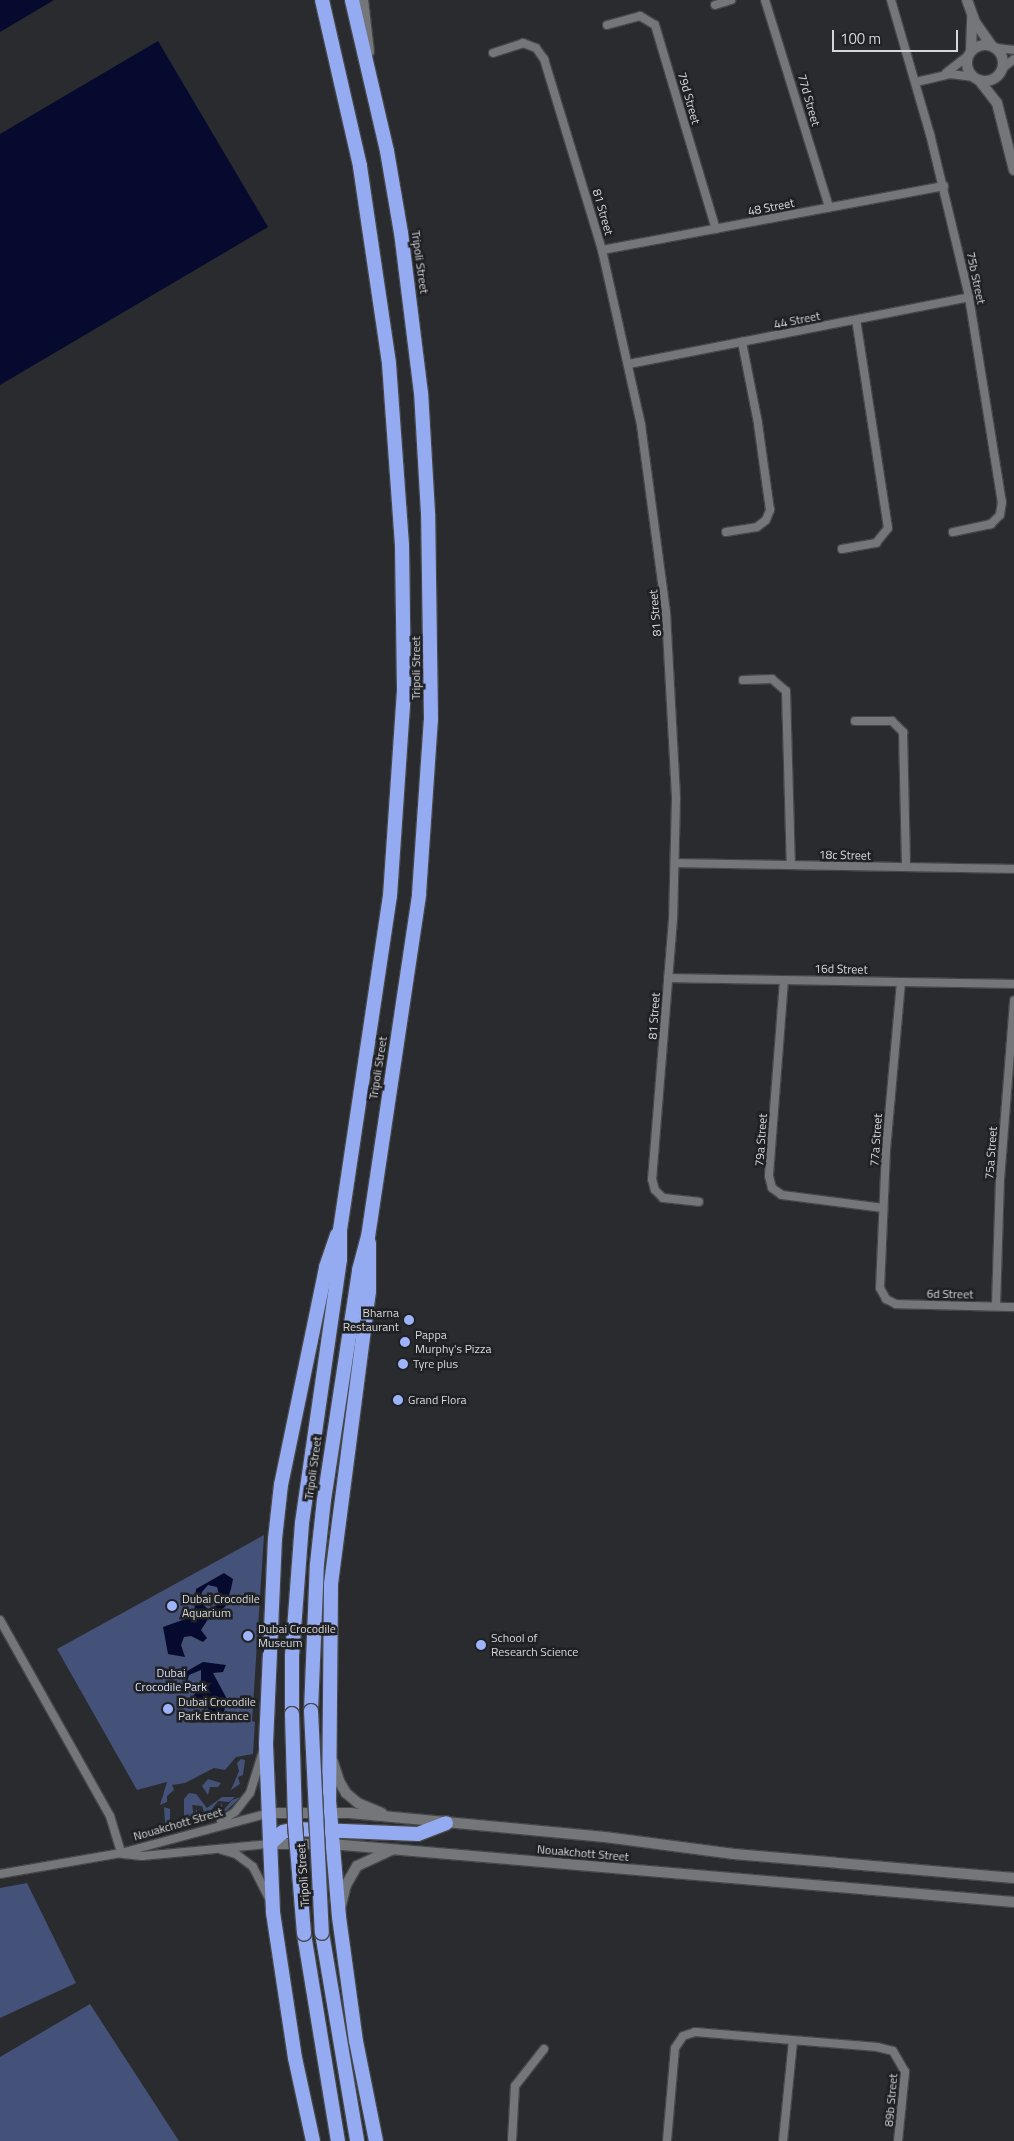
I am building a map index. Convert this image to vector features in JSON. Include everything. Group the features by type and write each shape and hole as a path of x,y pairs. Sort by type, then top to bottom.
{"highway":[{"name":"Tripoli Street","path":"322,0 360,166 389,363 402,545 404,670 400,780 390,896 340,1230 340,1259 302,1523 292,1656 295,1824 304,1934 338,2141"},
{"name":"Tripoli Street","path":"352,0 370,73 401,234 421,393 428,513 432,653 429,768 419,894 368,1237 358,1270 324,1500 317,1564 311,1711 322,1933 357,2141"},
{"path":"313,2141 285,2002 273,1912 266,1744 275,1539 281,1485 326,1267 340,1230"},
{"path":"368,1237 369,1291 332,1576 330,1812 338,1917 356,2041 376,2141"},
{"path":"270,1844 288,1830 331,1836 418,1834 446,1823"}],"street":[{"path":"363,0 370,73"},
{"path":"716,5 730,0"},
{"name":"77d Street","path":"766,0 829,207"},
{"name":"75b Street","path":"891,0 916,82 944,186 969,298 1002,509 991,524 953,532"},
{"path":"967,0 971,14 968,68 997,103"},
{"path":"971,14 1003,57 997,103 1014,170"},
{"name":"79d Street","path":"607,25 640,16 655,25 716,229"},
{"name":"81 Street","path":"493,53 523,43 530,44 541,53 602,250 629,364 651,487 666,612 674,737 675,863 653,1185 663,1198 699,1202"},
{"path":"916,82 942,74 980,45 1014,50"},
{"path":"942,74 991,80 1014,59"},
{"name":"48 Street","path":"602,250 944,186"},
{"name":"44 Street","path":"629,364 969,298"},
{"path":"842,549 876,543 888,528 856,320"},
{"path":"726,532 757,527 766,520 770,510 742,342"},
{"path":"743,680 772,679 783,686 788,698 791,865"},
{"path":"855,721 892,721 904,732 906,867"},
{"name":"18c Street","path":"675,863 1014,869"},
{"name":"16d Street","path":"668,978 1014,984"},
{"name":"79a Street","path":"784,980 769,1176 772,1188 782,1195 883,1208"},
{"name":"77a Street","path":"886,1299 879,1282 901,982"},
{"name":"75a Street","path":"996,1306 1000,1180 1014,1001"},
{"name":"6d Street","path":"886,1299 901,1305 1014,1307"},
{"path":"0,1620 110,1816 121,1853 0,1874"},
{"path":"330,1738 336,1775 346,1793 365,1806 392,1817"},
{"path":"211,1826 235,1812 250,1793 266,1744"},
{"name":"Nouakchott Street","path":"121,1853 211,1826 269,1813 330,1812 734,1854 1014,1878"},
{"name":"Nouakchott Street","path":"331,1836 394,1849 1014,1902"},
{"name":"Nouakchott Street","path":"121,1853 146,1855 270,1844"},
{"path":"212,1848 236,1854 253,1867 262,1880 273,1912"},
{"path":"338,1917 346,1885 352,1872 370,1858 394,1849"},
{"path":"667,2141 675,2048 683,2036 695,2032 792,2041 783,2141"},
{"name":"89b Street","path":"792,2041 877,2047 893,2051 905,2072 898,2141"},
{"path":"512,2141 515,2086 544,2049"}],"green space":[{"name":"Dubai Crocodile Park","path":"264,1535 252,1721 255,1722 253,1754 236,1757 225,1770 214,1768 185,1783 172,1785 174,1790 167,1796 167,1802 160,1805 167,1782 137,1790 57,1649"},
{"path":"241,1759 245,1760 243,1775 238,1777 240,1784 231,1790 239,1771 237,1763"},
{"path":"208,1779 221,1783 218,1787 210,1787 208,1795 202,1786"},
{"path":"189,1793 196,1794 207,1808 222,1797 235,1797 229,1802 218,1801 209,1813 204,1812 202,1806 192,1805 194,1816 184,1822 184,1799"},
{"path":"241,1797 227,1810 181,1827 196,1819 196,1809 200,1817 210,1816 218,1812 221,1803 224,1810 232,1800"},
{"path":"164,1807 170,1809 170,1825 180,1823 181,1827 171,1829 165,1823"},
{"path":"27,1883 76,1983 0,2018 0,1888"},
{"path":"90,2004 179,2141 0,2141 0,2057"}],"shaded area":[{"path":"0,0 54,0 0,32"},
{"path":"158,41 268,227 0,385 0,134"},
{"path":"224,1573 233,1579 225,1607 210,1616 201,1630 207,1638 203,1642 191,1636 184,1637 181,1645 185,1657 168,1654 163,1627 194,1616 196,1589","holes":["208,1585 217,1587 220,1598 217,1605 208,1609 200,1602 202,1592"]},
{"path":"203,1662 226,1665 223,1672 213,1673 227,1699 223,1716 211,1714 206,1705 191,1698 201,1687 201,1670 189,1675 185,1690 187,1671"}],"place":[{"name":"Bharna Restaurant","path":"409,1320"},
{"name":"Pappa Murphy's Pizza","path":"405,1342"},
{"name":"Tyre plus","path":"403,1364"},
{"name":"Grand Flora","path":"398,1400"},
{"name":"Dubai Crocodile Aquarium","path":"172,1606"},
{"name":"Dubai Crocodile Museum","path":"248,1636"},
{"name":"School of Research Science","path":"481,1645"},
{"name":"Dubai Crocodile Park Entrance","path":"168,1709"}]}
